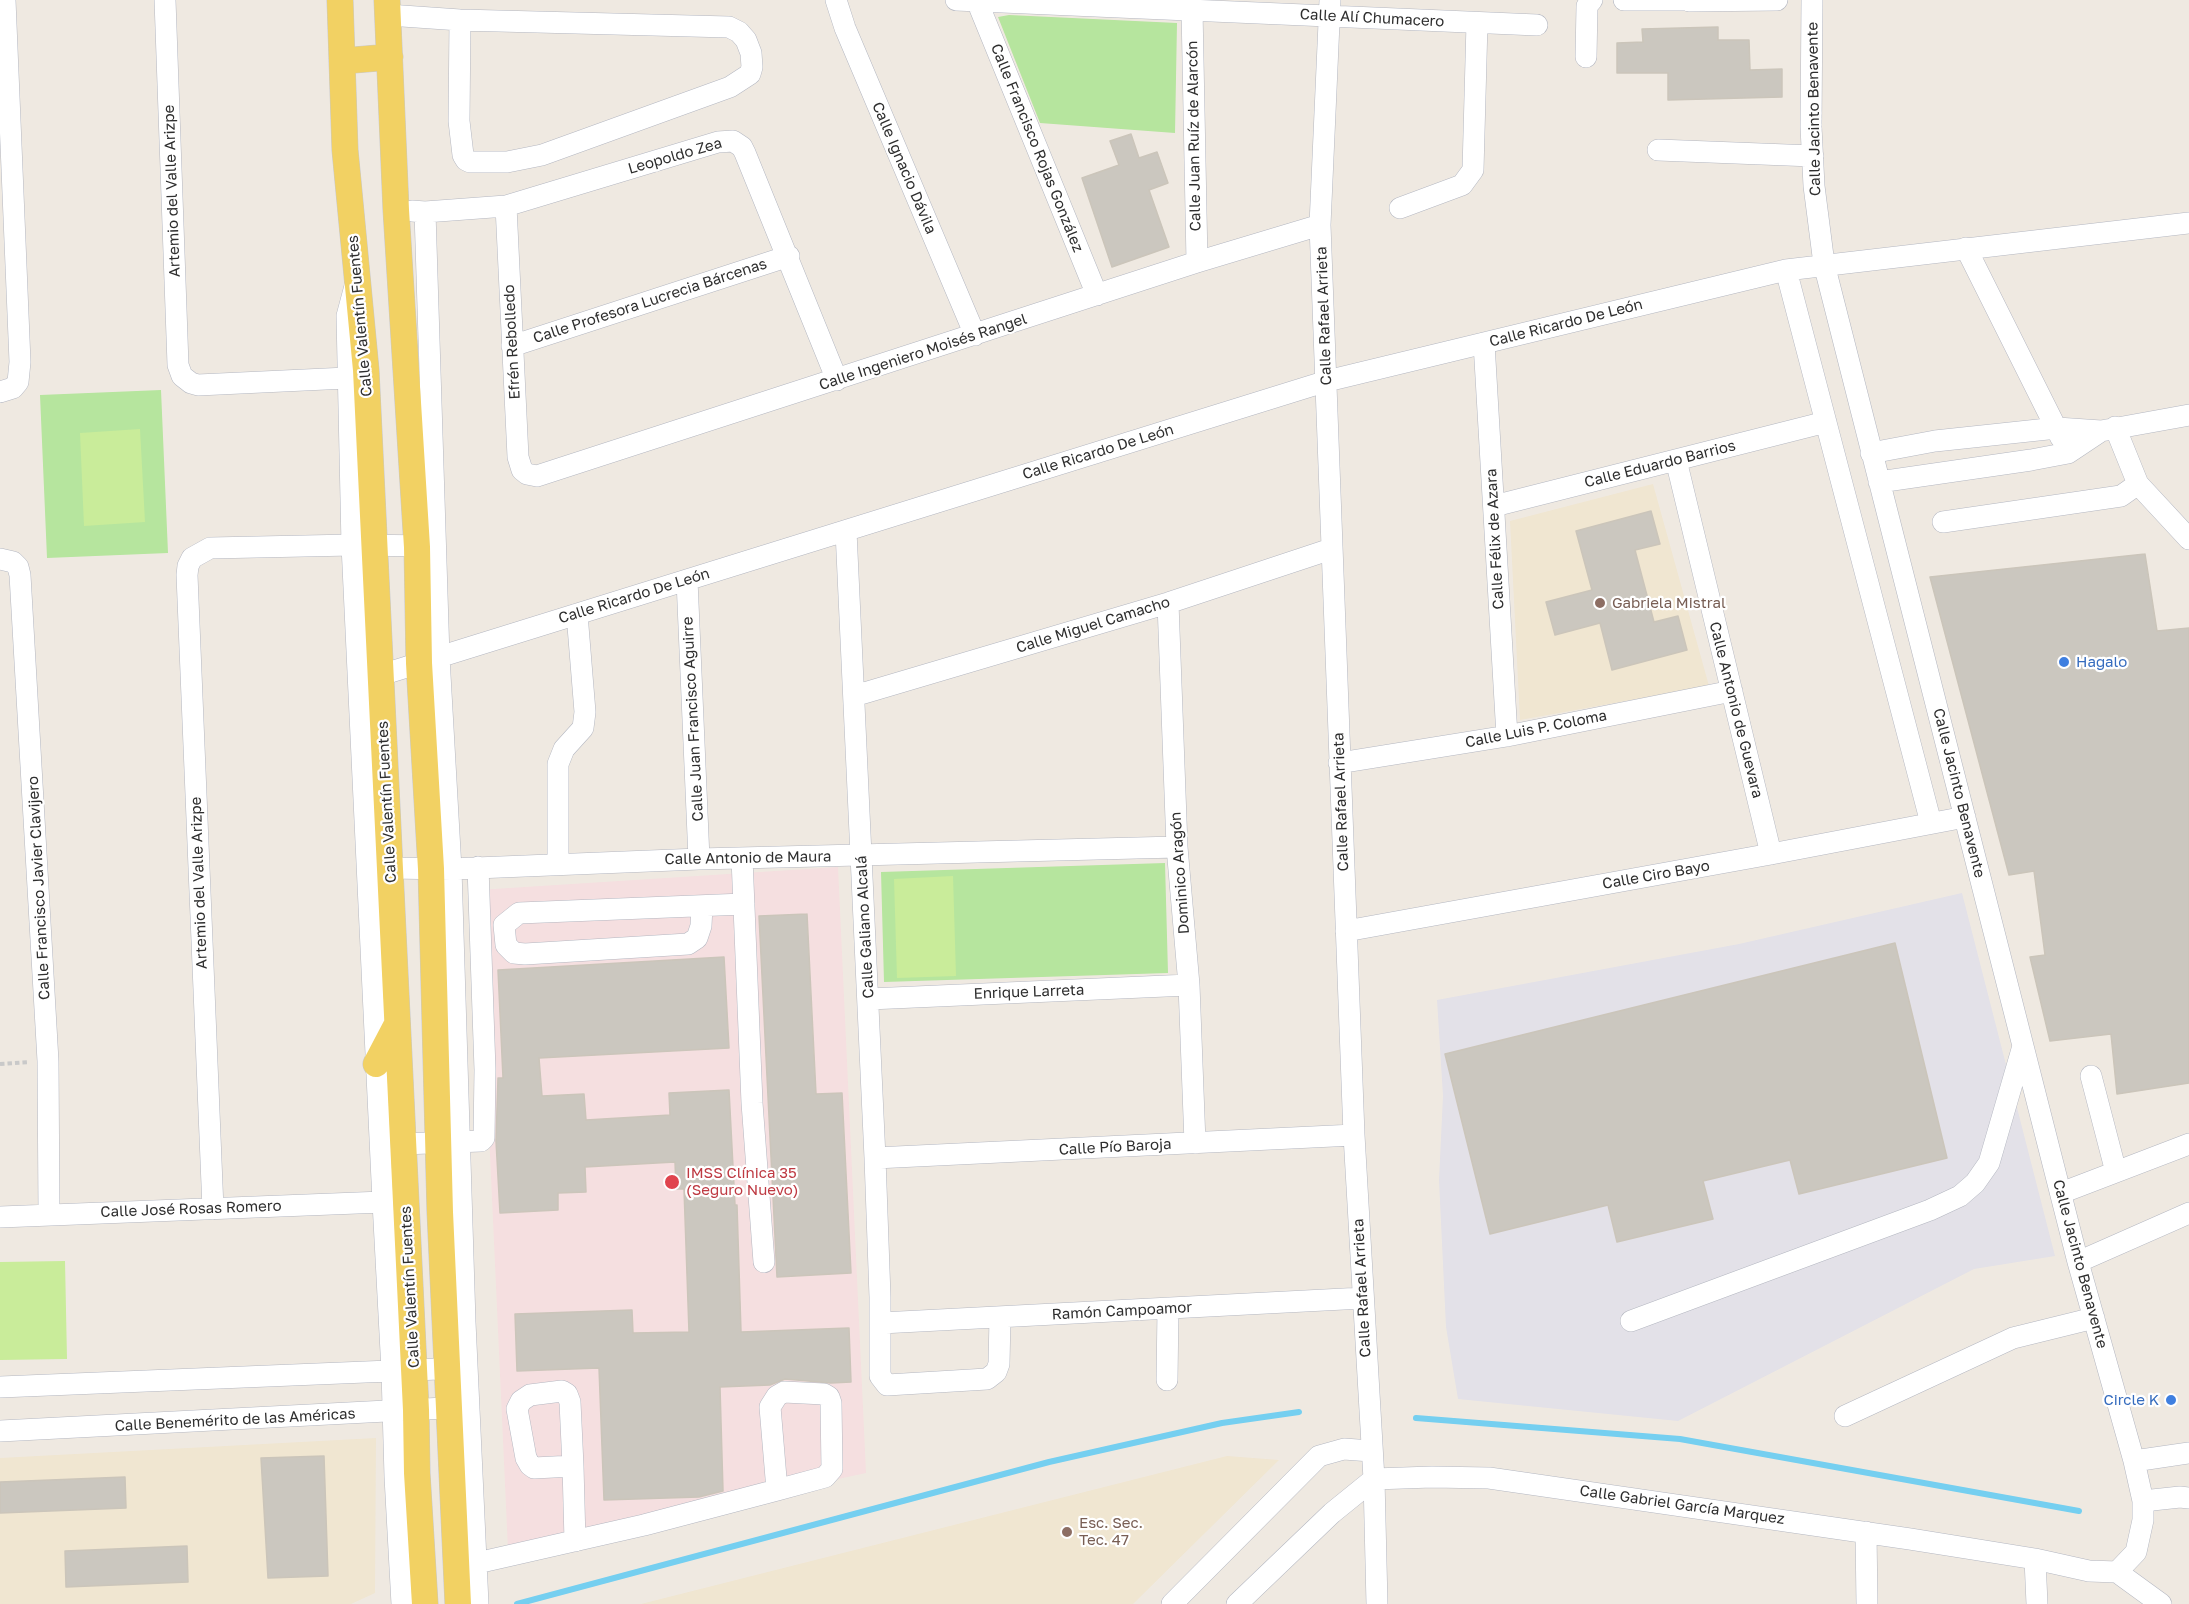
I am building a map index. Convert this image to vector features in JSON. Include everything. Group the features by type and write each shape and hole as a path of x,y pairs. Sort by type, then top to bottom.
{"main road":[{"name":"Calle Valentín Fuentes","path":"340,0 345,150 366,370 364,546 381,675 398,1021 403,1144 404,1411 417,1473 412,1578 425,1604"},
{"path":"388,7 396,210 427,546 429,660 441,869 457,1368 470,1572 458,1604"},
{"path":"342,61 390,57"},
{"path":"376,1064 398,1021"}],"street":[{"path":"5,0 20,362 19,376 6,390"},
{"name":"Artemio del Valle Arizpe","path":"165,0 178,365 185,380 198,384 347,378"},
{"name":"Calle Ignacio Dávila","path":"836,0 845,28 975,335"},
{"name":"Calle Alí Chumacero","path":"956,0 1192,9 1329,8 1477,23 1537,25"},
{"path":"1586,57 1587,6 1592,0"},
{"path":"1624,0 1777,0"},
{"name":"Calle Jacinto Benavente","path":"1812,0 1814,186 1824,264 2078,1262 2143,1500 2143,1520 2136,1552 2116,1572"},
{"name":"Calle Francisco Rojas González","path":"977,1 1097,295"},
{"path":"388,7 460,20 729,27 739,32 746,40 751,53 752,67 750,74 730,87 542,155 507,162 470,162 463,155 459,121 460,20"},
{"name":"Calle Rafael Arrieta","path":"1329,8 1320,225 1354,1135 1374,1479 1377,1604"},
{"name":"Calle Juan Ruíz de Alarcón","path":"1192,9 1197,262"},
{"path":"1400,208 1462,184 1473,170 1477,23"},
{"name":"Leopoldo Zea","path":"396,210 425,212 506,206 718,141 733,141 746,153 837,380"},
{"path":"1658,150 1813,156"},
{"name":"Efrén Rebolledo","path":"506,206 518,457 519,463 527,474"},
{"path":"364,546 427,546 425,212"},
{"name":"Calle Ricardo De León","path":"381,675 1327,381 1786,270 2189,223"},
{"name":"Calle Ingeniero Moisés Rangel","path":"527,474 541,476 1197,262 1320,225"},
{"path":"1966,248 2068,453"},
{"name":"Calle Profesora Lucrecia Bárcenas","path":"512,346 789,256"},
{"path":"1786,270 1931,823"},
{"path":"358,277 346,316 347,378 364,546 376,1064 383,1202 403,1370"},
{"name":"Calle Félix de Azara","path":"1484,343 1506,736"},
{"path":"1871,453 1935,441 2057,428 2108,429 2189,415"},
{"name":"Calle Eduardo Barrios","path":"1494,506 1826,422"},
{"path":"1879,482 2068,453 2108,429"},
{"path":"2108,429 2138,484 2189,539"},
{"name":"Calle Antonio de Guevara","path":"1676,460 1771,854"},
{"path":"1943,522 2121,496 2138,484"},
{"name":"Calle Galiano Alcalá","path":"846,531 869,999 881,1323 880,1376 887,1385 987,1379 996,1372 999,1364 1000,1318"},
{"name":"Artemio del Valle Arizpe","path":"213,1209 187,575 192,558 210,548 364,546"},
{"name":"Calle Miguel Camacho","path":"854,696 1168,603 1331,549"},
{"name":"Calle Francisco Javier Clavijero","path":"7,562 20,575 48,1061 49,1215"},
{"name":"Calle Juan Francisco Aguirre","path":"687,580 699,859"},
{"name":"Dominico Aragón","path":"1168,603 1178,847 1189,985 1195,1143"},
{"path":"558,864 558,764 564,749 583,728 585,712 577,614"},
{"name":"Calle Luis P. Coloma","path":"1339,764 1506,736 1732,691"},
{"name":"Calle Ciro Bayo","path":"1346,931 1965,817"},
{"name":"Calle Antonio de Maura","path":"390,868 441,869 699,859 1178,847"},
{"path":"742,858 752,1103 764,1262"},
{"path":"403,1144 481,1141 486,1133 478,867"},
{"path":"702,906 701,926 697,938 688,944 525,954 514,953 506,945 504,925 519,913 744,904"},
{"name":"Enrique Larreta","path":"869,999 1189,985"},
{"path":"1631,1321 1930,1210 1960,1196 1975,1183 1989,1163 2023,1046"},
{"path":"2091,1076 2116,1172"},
{"name":"Calle Pío Baroja","path":"875,1158 1354,1135"},
{"path":"2061,1193 2189,1144"},
{"name":"Calle José Rosas Romero","path":"0,1217 383,1202"},
{"path":"2078,1262 2189,1212"},
{"name":"Ramón Campoamor","path":"881,1323 1363,1298"},
{"path":"1167,1380 1168,1309"},
{"path":"1845,1416 2013,1338 2094,1318"},
{"path":"0,1386 457,1368"},
{"path":"478,1604 470,1572 575,1541 777,1490 825,1477 830,1473 831,1403 829,1397 824,1394 784,1392 777,1396 770,1407 777,1490"},
{"name":"Calle Benemérito de las Américas","path":"0,1431 459,1408"},
{"path":"1172,1604 1319,1456 1344,1449 1371,1451"},
{"path":"2134,1461 2189,1453"},
{"path":"573,1466 575,1541"},
{"name":"Calle Gabriel García Marquez","path":"1374,1479 1490,1478 1866,1532 2035,1559 2089,1571 2116,1572"},
{"path":"1237,1604 1332,1512 1374,1479"},
{"path":"2143,1500 2189,1498"},
{"path":"1866,1532 1867,1604"},
{"path":"2035,1559 2037,1604"},
{"path":"2116,1572 2161,1604"},
{"path":"402,1604 412,1578"}],"path":[{"path":"0,1064 48,1061"}],"shaded area":[{"name":"Gabriela Mistral","path":"1653,484 1709,686 1520,720 1510,521"},
{"name":"IMSS Clínica 35 (Seguro Nuevo)","path":"838,867 866,1473 508,1550 478,890"},
{"path":"1962,893 2055,1256 1974,1269 1678,1421 1458,1399 1446,1327 1439,1180 1443,1096 1437,1000 1739,944"},
{"path":"376,1438 375,1593 351,1604 0,1604 0,1458"},
{"name":"Esc. Sec. Tec. 47","path":"1227,1456 1279,1460 1133,1604 641,1604"}],"green space":[{"path":"1009,15 1177,23 1175,133 1040,123 998,17"},
{"path":"161,390 168,553 47,558 40,395"},
{"path":"140,429 145,522 84,526 80,433"},
{"path":"1165,863 1168,973 884,982 881,872"},
{"path":"953,876 956,976 897,978 894,879"},
{"path":"65,1261 67,1359 0,1360 0,1262"}],"building":[{"path":"1718,27 1718,40 1749,40 1750,70 1782,69 1782,97 1668,100 1668,73 1617,73 1617,43 1643,42 1642,29"},
{"path":"1131,134 1139,158 1157,152 1168,183 1149,190 1169,247 1112,267 1082,178 1119,165 1110,141"},
{"path":"1651,511 1660,544 1635,550 1654,622 1678,616 1687,650 1612,670 1600,623 1555,635 1546,602 1592,590 1576,531"},
{"path":"2145,554 2157,631 2189,628 2189,1083 2117,1094 2111,1034 2050,1041 2030,957 2045,955 2034,871 2009,875 1930,577"},
{"path":"807,914 816,1094 842,1093 851,1273 777,1277 759,916"},
{"path":"1895,943 1947,1158 1799,1194 1790,1160 1703,1181 1713,1219 1617,1242 1608,1205 1490,1234 1445,1054"},
{"path":"724,957 729,1048 539,1058 542,1096 584,1094 586,1120 670,1115 669,1093 729,1090 735,1205 737,1205 741,1332 849,1328 851,1382 831,1383 785,1379 770,1385 720,1387 723,1491 699,1497 604,1500 599,1368 517,1371 515,1314 632,1310 633,1333 689,1332 684,1189 676,1189 675,1162 585,1167 586,1192 558,1193 558,1210 500,1213 496,1141 498,1078 503,1078 498,970"},
{"path":"324,1456 328,1576 268,1578 261,1458"},
{"path":"125,1477 126,1508 0,1513 0,1482"},
{"path":"187,1546 188,1582 66,1587 65,1551"}],"waterway":[{"path":"517,1604 1049,1462 1222,1423 1299,1412"},
{"path":"1416,1418 1680,1439 2079,1511"}],"place":[{"name":"Gabriela Mistral","path":"1600,603"},
{"name":"Hagalo","path":"2064,662"},
{"name":"IMSS Clínica 35 (Seguro Nuevo)","path":"672,1182"},
{"name":"Circle K","path":"2171,1400"},
{"name":"Esc. Sec. Tec. 47","path":"1067,1532"}]}
